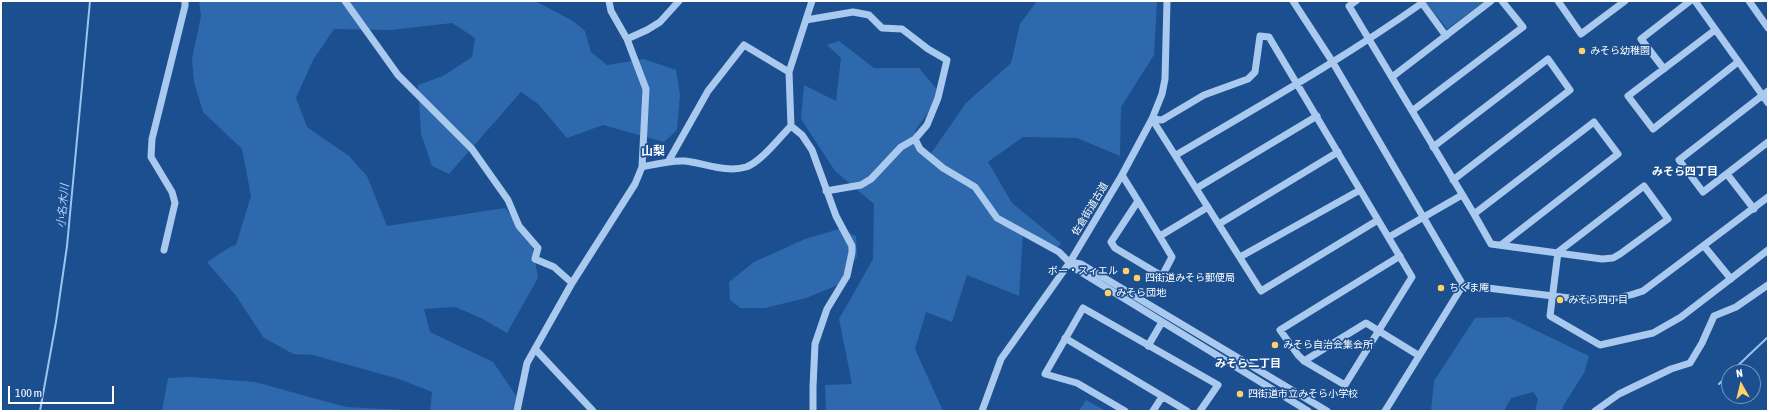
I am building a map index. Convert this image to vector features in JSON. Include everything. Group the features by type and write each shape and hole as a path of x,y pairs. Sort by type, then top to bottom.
{"street":[{"path":"164,250 175,203 172,192 150,154 152,139 185,1"},
{"path":"345,1 398,75 472,149 508,200 519,226 538,248 535,259 554,267 572,283"},
{"path":"517,411 527,363 536,350 536,345 572,283 635,184 642,167 646,89 627,39 611,11 609,1"},
{"path":"627,39 660,22 680,1"},
{"path":"642,167 683,161 727,168 746,167 772,146 791,126 790,72 812,1"},
{"name":"佐倉街道古道","path":"982,411 992,381 1005,351 1070,262 1122,175 1152,119 1162,94 1165,79 1167,1"},
{"path":"1293,1 1332,61 1463,285"},
{"path":"1356,1 1350,6 1491,244 1558,252 1602,259 1613,258 1668,218 1644,186 1558,252 1550,316 1600,345 1653,333 1681,317 1768,250"},
{"path":"1392,77 1492,1"},
{"path":"1412,111 1522,27 1502,1"},
{"path":"1558,1 1581,34 1625,1"},
{"path":"1664,69 1642,39 1690,1"},
{"path":"1695,1 1738,62 1765,93 1768,103"},
{"path":"1749,1 1768,28"},
{"path":"1176,156 1332,61 1370,40 1422,4 1446,36"},
{"path":"806,20 853,12 869,15 882,28 902,29 928,49 947,60 938,98 927,125 915,139 901,147 871,179 861,185 826,191"},
{"path":"1715,30 1628,96 1653,129 1738,62"},
{"path":"1152,119 1162,120 1204,95 1248,79 1255,72 1260,36 1269,37 1389,237 1400,256 1412,277 1345,386 1304,361 1280,330 1400,256"},
{"path":"668,162 708,91 744,45 790,72"},
{"path":"1433,147 1548,59 1570,90 1453,180"},
{"path":"1765,93 1679,160 1703,192 1768,142"},
{"path":"1197,188 1316,116"},
{"path":"1152,119 1261,291 1378,220"},
{"path":"1474,214 1594,122 1618,154 1501,245"},
{"path":"791,126 802,135 812,150 836,216 852,246 847,276 828,308 816,344 812,387 813,411"},
{"path":"915,139 920,149 943,168 975,187 997,218 1059,252 1076,269 1308,411"},
{"path":"1219,224 1338,152"},
{"path":"1727,174 1754,208"},
{"path":"1122,175 1160,236 1172,257 1162,276 1115,248 1112,242 1138,201"},
{"path":"1240,257 1360,190"},
{"path":"1389,237 1462,195"},
{"path":"1463,285 1601,300 1634,294 1643,291 1768,197"},
{"path":"1160,236 1208,207"},
{"path":"1704,246 1731,279"},
{"path":"1070,262 1081,264 1327,411"},
{"path":"1385,411 1418,355 1463,285"},
{"path":"1595,411 1619,394 1671,369 1690,363 1702,343 1714,316 1736,307 1768,285"},
{"path":"1125,411 1077,384 1045,374 1083,308 1218,385 1200,411"},
{"path":"1148,346 1162,322"},
{"path":"1304,361 1366,323 1418,355"},
{"path":"1065,338 1187,411"},
{"path":"536,350 593,411"},
{"path":"1153,411 1162,396"}],"shaded area":[{"path":"199,1 535,1 573,21 585,31 591,52 607,65 644,59 676,70 680,94 677,130 664,142 603,125 567,138 538,104 521,92 449,174 432,166 421,134 418,85 443,76 472,57 475,38 452,23 391,30 334,29 313,60 296,98 307,127 349,156 367,176 387,226 505,208 532,244 538,278 507,333 481,318 455,307 424,309 430,332 493,362 517,397 514,411 430,411 432,392 399,379 313,355 293,354 263,337 237,297 207,262 230,247 236,245 251,196 242,149 203,112 194,82 192,59 201,16"},
{"path":"1037,1 1157,1 1154,55 1121,107 1120,156 1077,138 1023,137 988,162 1012,203 1061,243 1056,250 1023,231 1019,296 967,275 952,322 926,312 915,349 943,411 826,411 825,385 852,384 839,319 873,259 874,204 835,171 801,119 804,85 836,101 841,58 827,45 839,41 874,68 919,68 941,94 915,131 927,159 966,103 1011,63 1020,24"},
{"path":"1425,1 1485,1 1447,29"},
{"path":"839,229 856,236 857,257 838,285 806,298 765,308 740,308 730,300 729,282 754,262 805,239"},
{"path":"1508,317 1589,356 1584,373 1563,406 1562,411 1535,411 1538,399 1533,392 1511,398 1504,411 1431,411 1434,381 1475,318"},
{"path":"190,377 255,382 346,407 423,411 162,411 168,378"},
{"path":"1086,400 1106,411 1079,411"}],"waterway":[{"name":"小名木川","path":"40,411 56,322 67,246 90,1"},
{"path":"1739,364 1768,337"}],"place":[{"name":"みそら幼稚園","path":"1582,51"},
{"name":"ボー・スィエル","path":"1126,271"},
{"name":"四街道みそら郵便局","path":"1137,278"},
{"name":"ちくま庵","path":"1441,288"},
{"name":"みそら団地","path":"1108,293"},
{"name":"みそら四丁目","path":"1560,300"},
{"name":"みそら自治会集会所","path":"1275,345"},
{"name":"四街道市立みそら小学校","path":"1240,394"}],"district":[{"name":"山梨","path":"653,151"},
{"name":"みそら四丁目","path":"1685,172"},
{"name":"みそら二丁目","path":"1248,364"}]}
